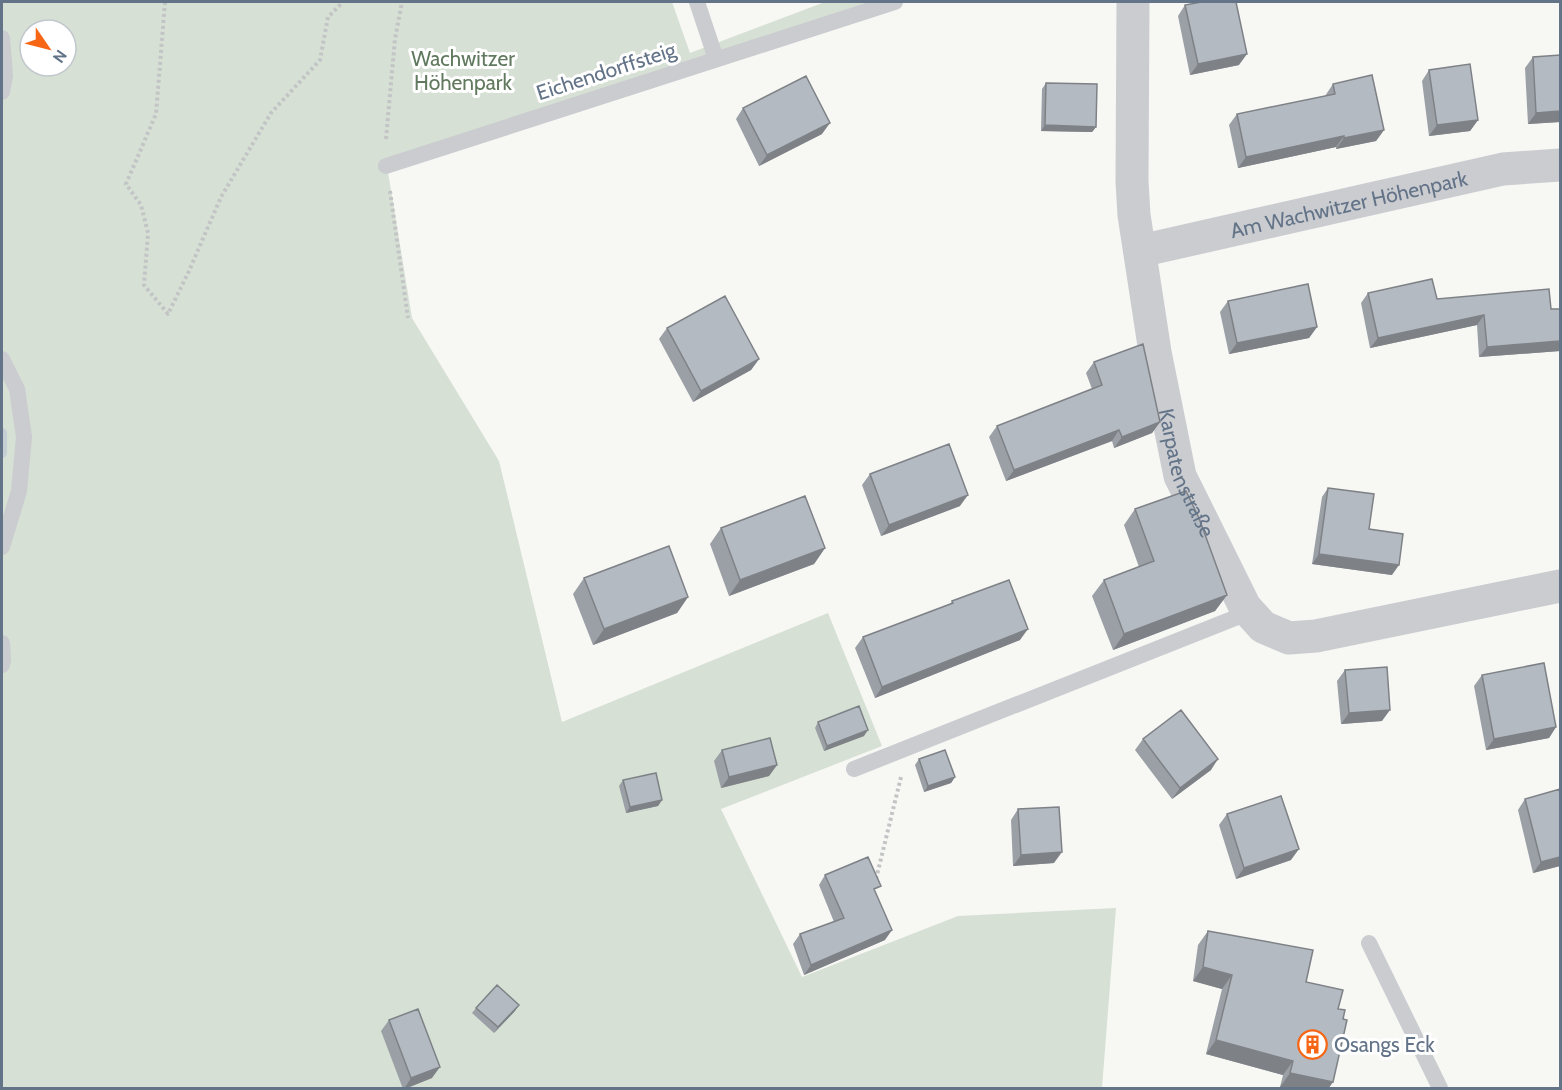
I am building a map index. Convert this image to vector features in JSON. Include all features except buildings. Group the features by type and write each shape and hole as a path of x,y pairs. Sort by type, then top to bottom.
{"street":[{"name":"Karpatenstraße","path":"1133,2 1132,181 1134,215 1155,352 1180,476 1245,607 1263,627 1289,638 1316,636 1560,586"},
{"name":"Am Wachwitzer Höhenpark","path":"1140,251 1503,169 1560,165"}],"lane":[{"path":"697,2 716,59"},
{"name":"Eichendorffsteig","path":"386,166 896,2"},
{"path":"2,38 5,76 2,92"},
{"path":"2,359 17,389 24,437 19,491 2,548"},
{"path":"854,769 1250,612"},
{"path":"1369,943 1440,1089"}],"path":[{"path":"165,2 156,114 126,184 141,205 148,233 144,285 168,314 221,197 271,112 320,60 328,17 342,2"},
{"path":"402,2 395,39 389,127 385,146 408,318"},
{"path":"876,879 908,747"}],"green space":[{"name":"Wachwitzer Höhenpark","path":"2,2 672,2 690,53 825,2 895,2 387,166 412,318 499,461 562,722 828,613 882,746 721,809 802,977 958,916 1116,908 1102,1088 2,1088"}],"waterway":[{"path":"2,433 2,453"}],"place":[{"name":"Osangs Eck","path":"1313,1044"}]}
